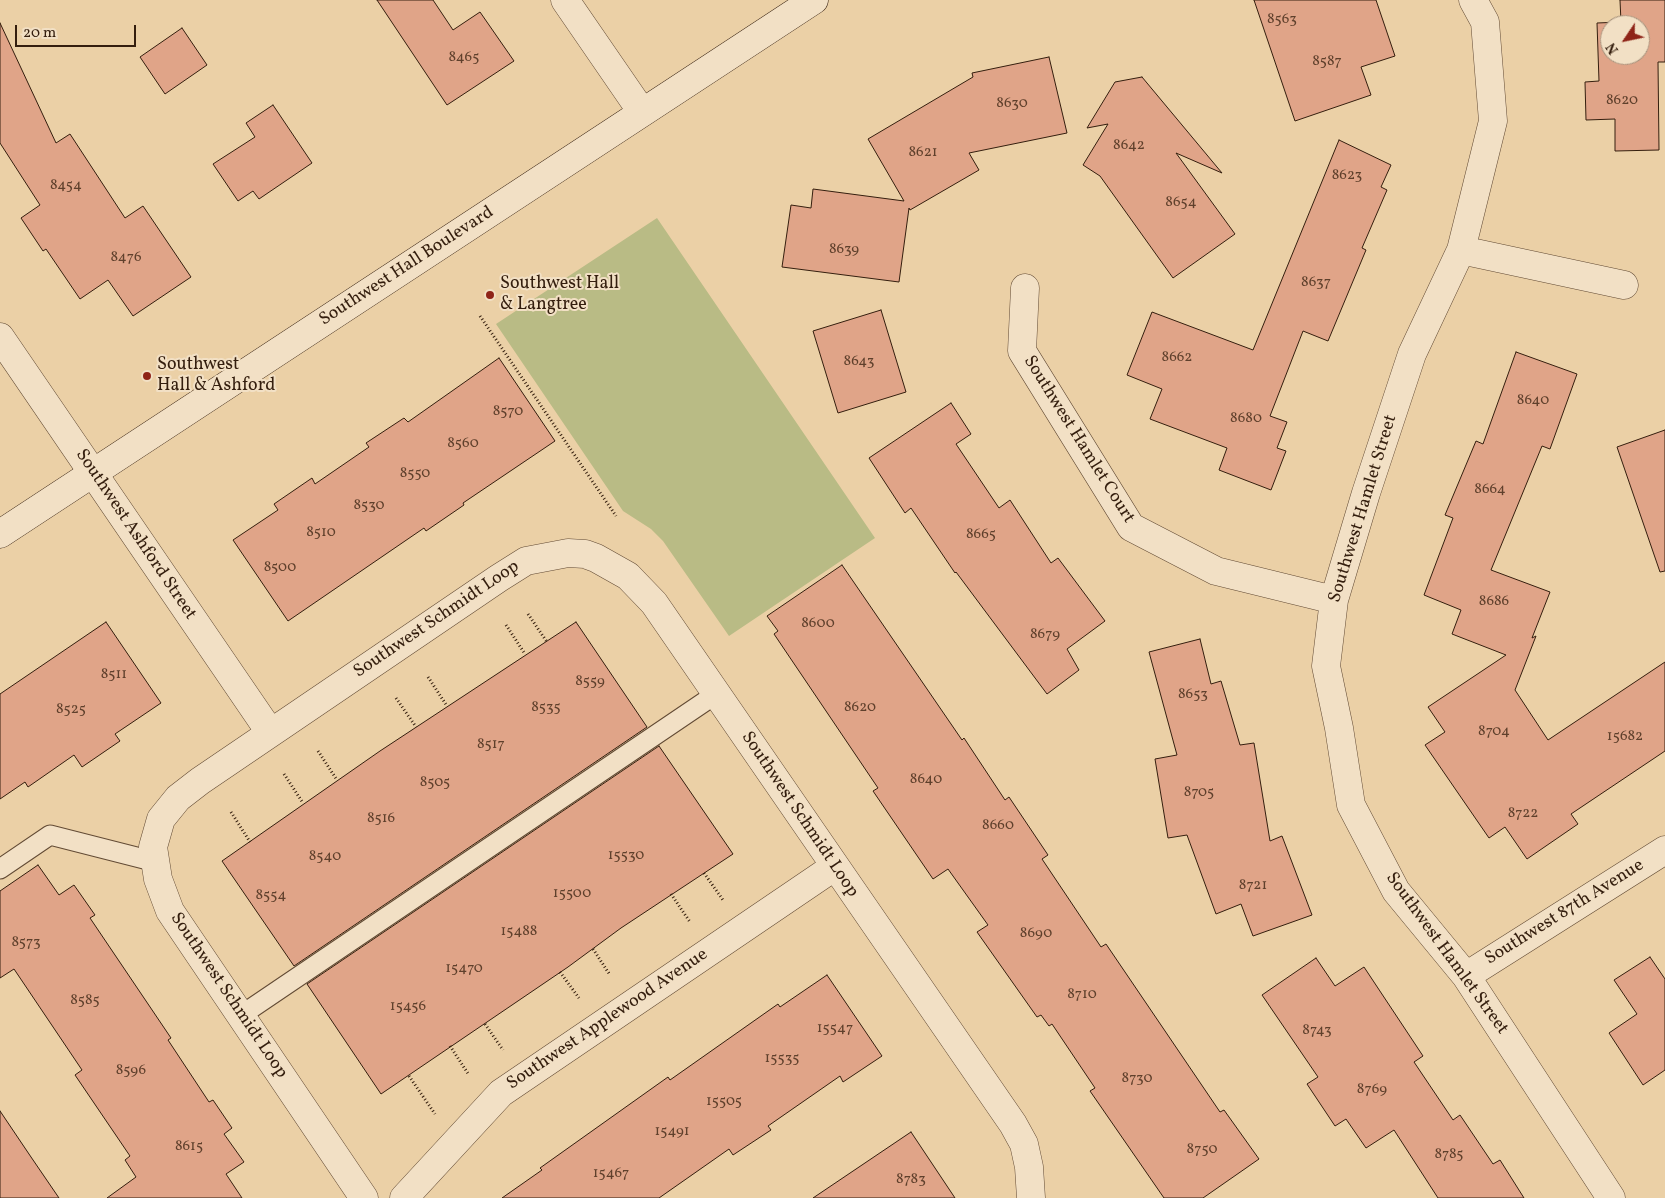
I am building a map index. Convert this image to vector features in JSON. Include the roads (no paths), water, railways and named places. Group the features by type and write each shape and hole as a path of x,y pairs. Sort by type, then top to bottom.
{"street":[{"path":"565,0 642,112"},
{"name":"Southwest Hall Boulevard","path":"0,534 814,0"},
{"name":"Southwest Hamlet Street","path":"1473,0 1485,22 1493,120 1461,250 1412,354 1334,600 1326,666 1339,728 1351,805 1396,891 1466,976 1611,1198"},
{"path":"1461,250 1624,285"},
{"name":"Southwest Hamlet Court","path":"1025,288 1022,351 1131,527 1216,570 1334,600"},
{"name":"Southwest Ashford Street","path":"0,337 270,732"},
{"name":"Southwest Schmidt Loop","path":"364,1198 170,911 158,879 153,847 161,819 178,798 270,732 526,561 568,553 585,554 596,558 628,576 654,604 1013,1124 1024,1144 1029,1167 1031,1198"},
{"name":"Southwest 87th Avenue","path":"1466,976 1665,850"},
{"name":"Southwest Applewood Avenue","path":"404,1198 501,1093 834,867"}],"lane":[{"path":"240,1016 716,694"},
{"path":"0,869 50,835 156,862"}],"place":[{"name":"Southwest Hall & Langtree","path":"490,295"},
{"name":"Southwest Hall & Ashford","path":"147,376"}]}
